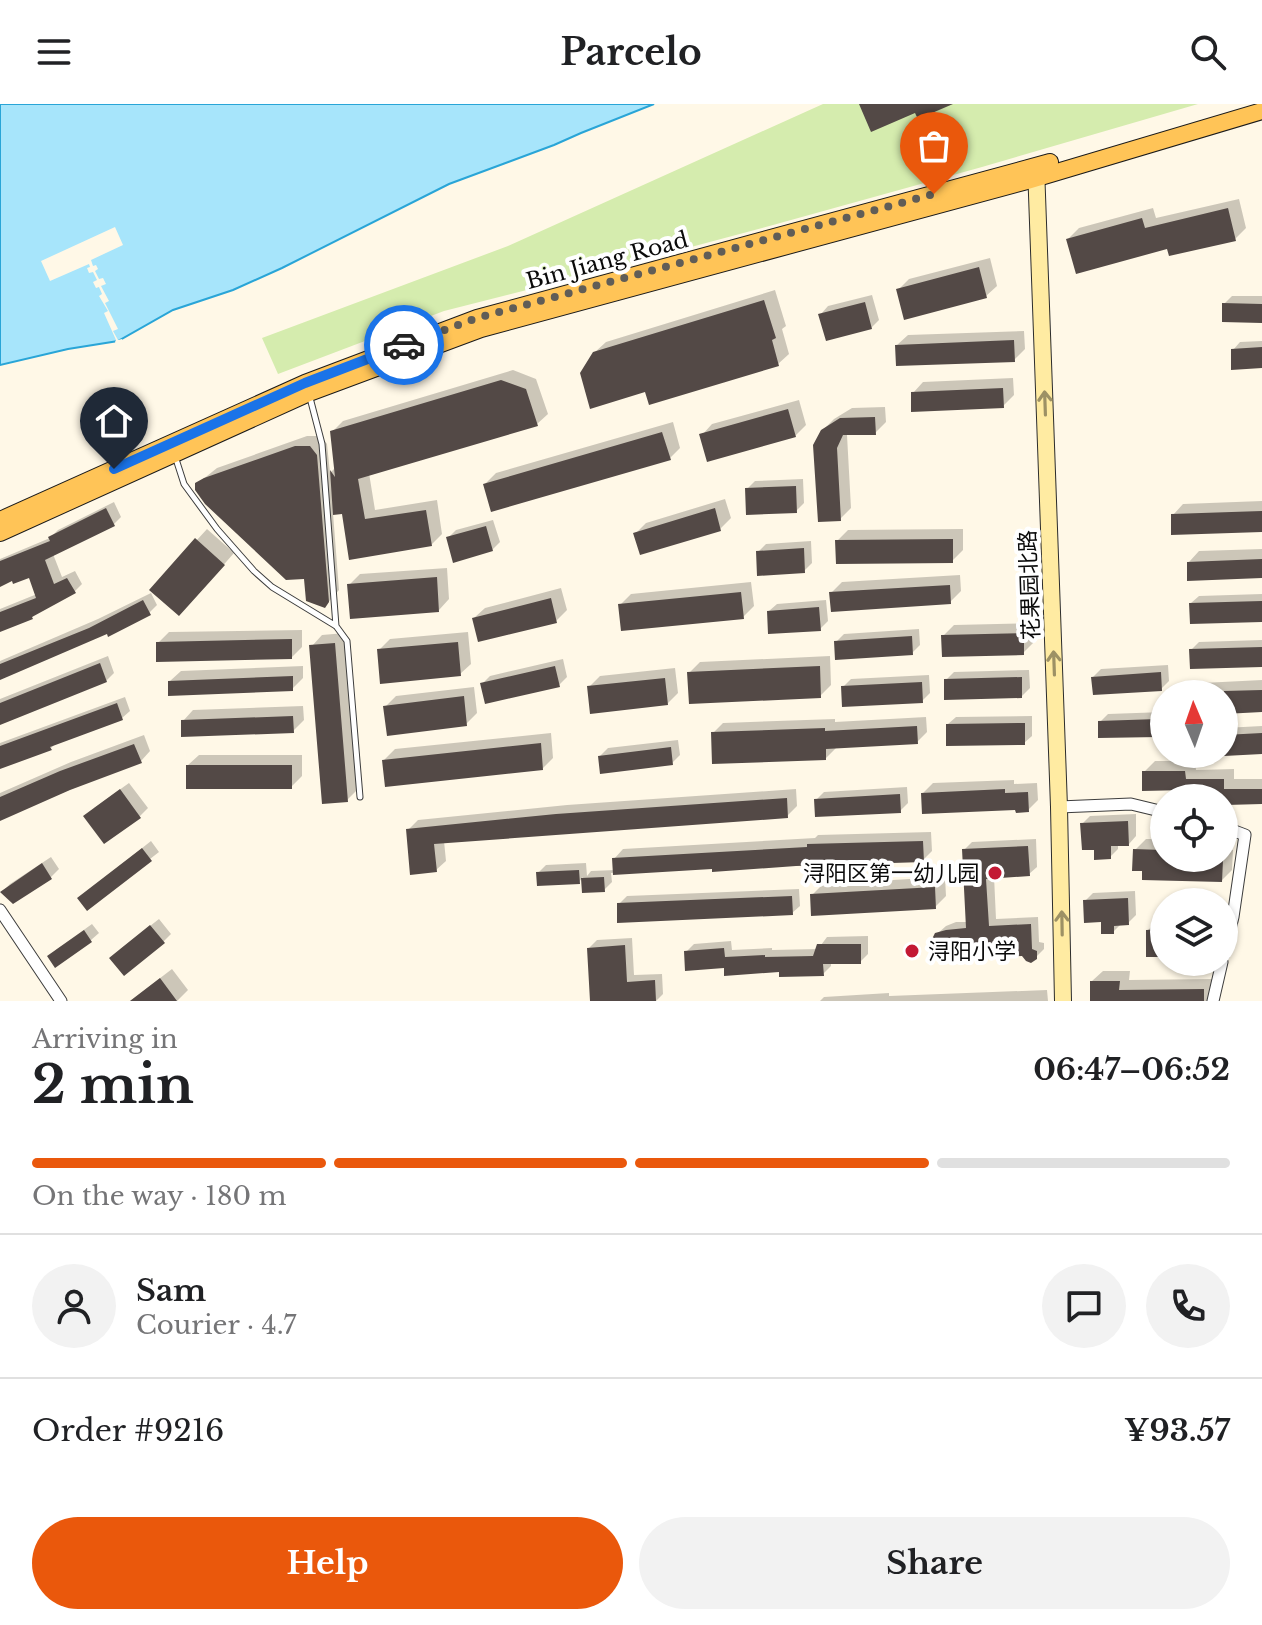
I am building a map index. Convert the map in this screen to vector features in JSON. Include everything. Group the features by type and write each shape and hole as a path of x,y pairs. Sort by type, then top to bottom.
{"main road":[{"name":"Bin Jiang Road","path":"0,533 309,393 481,329 1036,172 1247,104"},
{"name":"Bin Jiang Road","path":"0,520 305,383 477,318 1262,111"}],"street":[{"name":"花果园北路","path":"1036,172 1063,1001"},
{"path":"1059,807 1131,804 1150,809"},
{"path":"1237,888 1245,835 1238,832"},
{"path":"0,910 61,1001"},
{"path":"1213,1001 1219,976"}],"lane":[{"path":"309,393 322,444 336,626"},
{"path":"171,443 184,484 233,548 272,587 336,626 347,641 360,797"}],"green space":[{"path":"823,104 1198,104 773,225 444,311 278,374 262,338 508,246"}],"water":[{"path":"0,104 654,104 449,184 282,268 233,290 173,310 118,341 0,365"}],"pier":[{"path":"115,227 123,245 91,260 98,269 95,271 99,279 103,278 106,284 101,286 109,301 105,303 118,329 113,331 123,342 116,345 104,313 108,311 99,296 102,294 93,282 97,280 87,268 89,264 50,281 41,261"}],"building":[{"path":"859,104 953,104 918,119 915,113 871,132"},
{"path":"1228,208 1236,241 1169,256 1167,249 1076,274 1066,239 1142,218 1145,228"},
{"path":"979,267 987,298 904,320 896,289"},
{"path":"764,300 776,338 772,340 779,366 649,405 645,392 590,409 580,373 593,352"},
{"path":"865,302 872,329 826,341 818,314"},
{"path":"1222,303 1262,304 1262,323 1222,322"},
{"path":"1014,340 1015,362 896,366 895,345"},
{"path":"1262,347 1262,368 1231,370 1231,349"},
{"path":"501,380 526,389 538,426 358,479 365,519 426,510 432,546 349,560 342,514 333,515 330,470 335,477 330,431"},
{"path":"1003,388 1004,408 911,412 911,392"},
{"path":"788,409 796,437 707,462 699,434"},
{"path":"875,417 876,435 843,435 837,448 841,521 818,522 813,445 821,430 840,418"},
{"path":"662,432 671,460 491,512 483,484"},
{"path":"295,446 310,446 317,455 329,602 325,608 306,601 304,579 286,580 205,504 195,490 195,483 204,478"},
{"path":"796,486 797,513 746,515 745,488"},
{"path":"106,508 115,526 45,560 54,584 67,578 76,593 33,619 0,632 0,612 36,598 29,578 0,587 0,561 50,541 48,537"},
{"path":"715,508 721,531 640,555 633,533"},
{"path":"1262,511 1262,532 1171,535 1171,514"},
{"path":"486,526 493,551 453,563 446,537"},
{"path":"195,538 225,565 179,616 149,590"},
{"path":"953,539 953,563 836,564 835,540"},
{"path":"804,548 805,573 757,576 756,551"},
{"path":"1262,559 1262,578 1187,581 1187,562"},
{"path":"437,577 439,612 350,619 347,584"},
{"path":"950,585 951,604 831,612 829,592"},
{"path":"741,592 744,619 621,631 618,604"},
{"path":"551,598 557,623 478,642 472,618"},
{"path":"143,600 151,615 108,637 107,634 0,680 0,664 89,628"},
{"path":"1262,601 1262,622 1190,624 1189,603"},
{"path":"819,607 821,631 768,634 767,611"},
{"path":"1024,633 1024,655 942,657 941,635"},
{"path":"912,636 913,655 835,660 834,641"},
{"path":"292,639 292,659 156,662 156,642"},
{"path":"458,642 461,676 380,684 377,649"},
{"path":"335,643 348,802 322,804 309,645"},
{"path":"1262,647 1262,667 1190,669 1189,649"},
{"path":"100,663 107,682 0,725 0,703"},
{"path":"555,666 560,687 485,704 480,683"},
{"path":"820,666 821,698 689,704 687,672"},
{"path":"1161,672 1161,680 1150,680 1150,692 1093,695 1091,677"},
{"path":"293,676 293,691 168,696 168,681"},
{"path":"1022,677 1022,698 944,700 944,679"},
{"path":"665,678 668,705 590,714 587,686"},
{"path":"922,682 923,703 842,707 841,686"},
{"path":"1262,690 1262,712 1238,713 1238,691"},
{"path":"464,696 467,726 387,736 383,706"},
{"path":"117,703 123,720 0,769 0,746"},
{"path":"293,716 294,733 181,737 181,720"},
{"path":"1150,719 1150,737 1098,738 1098,721"},
{"path":"1025,723 1025,745 946,746 946,724"},
{"path":"917,726 918,744 826,749 826,760 712,764 711,732"},
{"path":"1262,733 1262,754 1238,755 1238,734"},
{"path":"541,743 543,770 385,787 382,760"},
{"path":"134,744 142,763 0,821 0,797"},
{"path":"671,747 673,765 600,774 598,756"},
{"path":"186,765 292,765 292,789 186,789"},
{"path":"1142,771 1185,771 1186,779 1224,779 1224,784 1150,784 1150,791 1142,791"},
{"path":"120,789 141,818 104,844 83,816"},
{"path":"1005,789 1005,793 1028,792 1029,812 922,814 921,793"},
{"path":"1238,789 1262,789 1262,804 1238,805"},
{"path":"900,794 901,813 815,817 814,799"},
{"path":"787,798 788,818 434,844 437,872 410,875 406,829 556,814"},
{"path":"1128,821 1129,846 1111,846 1111,859 1094,860 1094,850 1082,850 1080,823"},
{"path":"923,841 924,862 613,875 612,858 807,847 807,844"},
{"path":"1028,846 1030,876 986,879 989,926 1031,924 1032,949 1037,951 1037,959 1031,963 1022,956 944,960 936,956 930,943 935,933 966,928 962,849"},
{"path":"142,848 152,861 87,911 77,898"},
{"path":"1133,849 1150,850 1150,872 1222,872 1222,882 1142,880 1142,871 1132,871"},
{"path":"42,863 52,879 13,904 0,892"},
{"path":"579,870 580,884 537,886 536,872"},
{"path":"604,877 605,892 582,893 581,878"},
{"path":"935,887 936,909 811,916 810,894"},
{"path":"792,896 793,915 617,923 617,903"},
{"path":"1128,898 1129,925 1114,926 1114,934 1101,934 1101,922 1084,923 1083,900"},
{"path":"150,925 165,943 124,976 109,958"},
{"path":"84,930 92,942 55,968 47,956"},
{"path":"1146,930 1150,930 1150,957 1146,957"},
{"path":"817,944 861,944 861,964 823,964 824,976 779,977 779,972 724,976 724,968 685,971 684,951 724,948 725,957 813,956"},
{"path":"625,945 627,982 655,980 656,1001 590,1001 587,948"},
{"path":"160,978 177,1001 130,1001"},
{"path":"1090,981 1120,981 1119,990 1204,989 1204,1001 1090,1001"}],"way so far":[{"path":"404,345 477,318 934,194"}],"place":[{"name":"浔阳区第一幼儿园","path":"995,873"},
{"name":"浔阳小学","path":"912,951"}],"route":[{"path":"114,469 305,383 404,345"}]}
